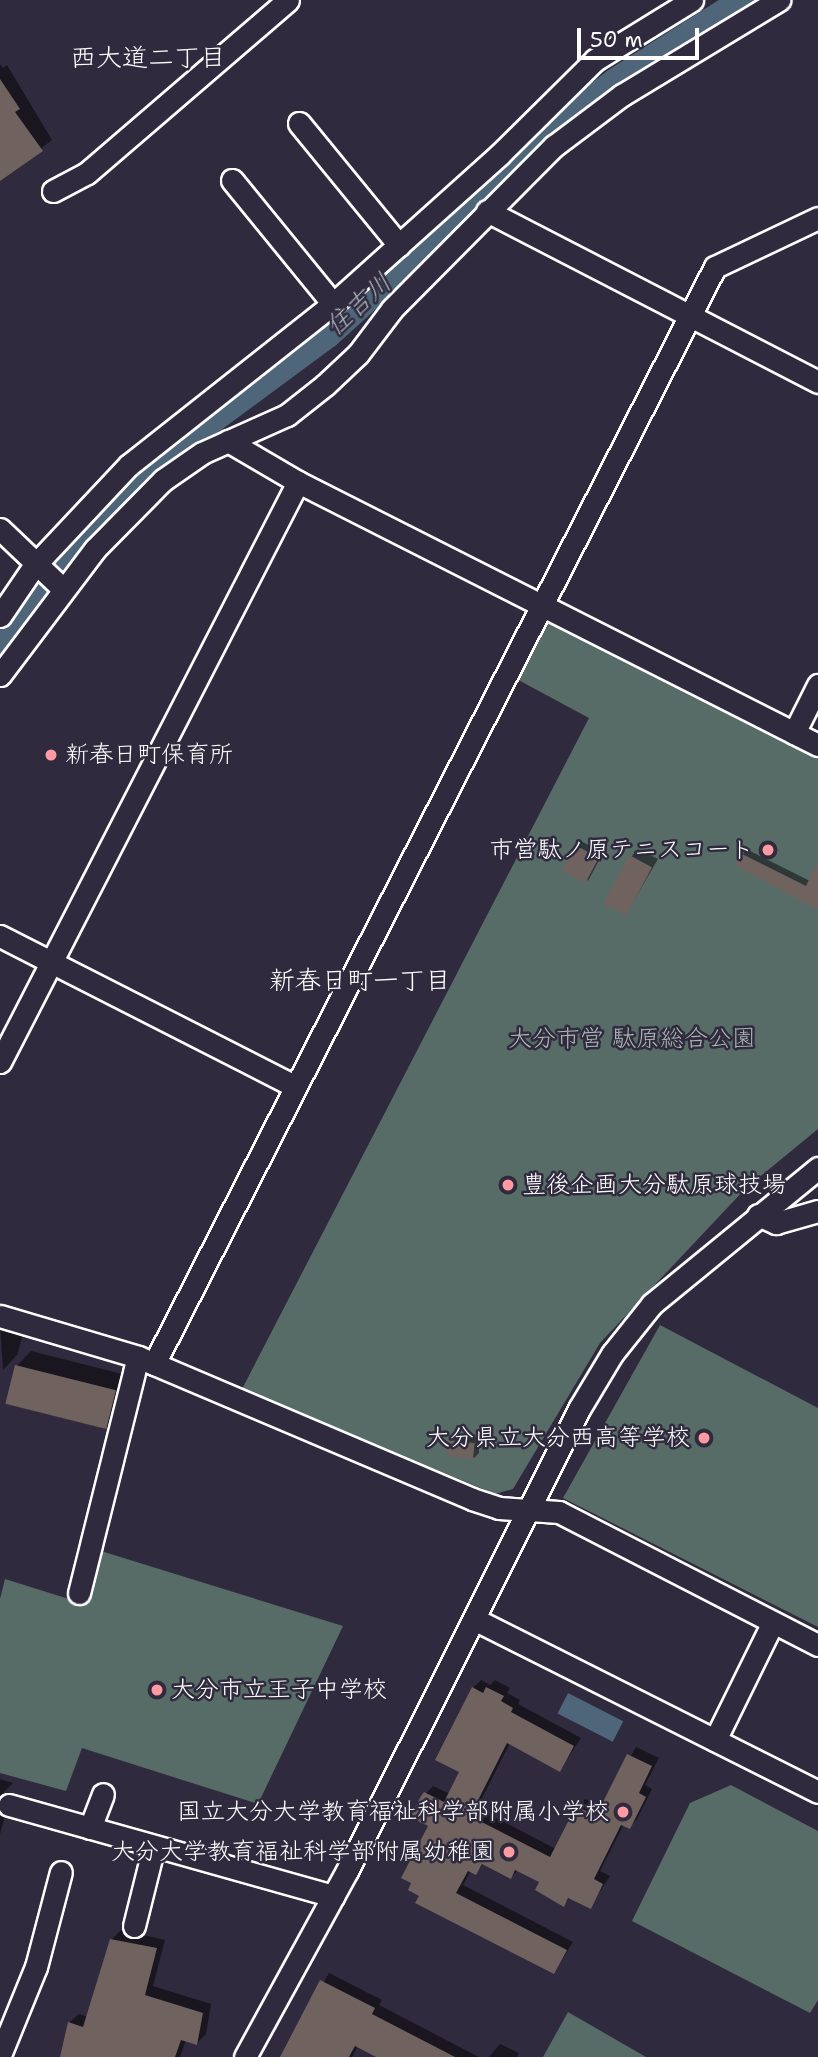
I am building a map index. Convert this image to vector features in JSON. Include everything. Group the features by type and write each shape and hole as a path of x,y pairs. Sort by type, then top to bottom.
{"street":[{"path":"53,191 87,173 288,0"},
{"path":"0,615 129,465 333,304 500,154 595,60 692,0"},
{"path":"0,675 61,588 95,548 163,480 202,453 286,415 326,385 487,211 554,146 622,94 779,0"},
{"path":"299,123 399,245"},
{"path":"232,180 333,304"},
{"path":"487,211 818,382"},
{"path":"79,1593 146,1360 294,1086 715,267 818,218"},
{"path":"228,441 298,482 818,745"},
{"path":"0,1062 298,482"},
{"path":"0,529 38,569 61,588"},
{"path":"794,733 818,685"},
{"path":"0,936 294,1086"},
{"path":"245,2057 333,1896 589,1391 622,1339 652,1304 818,1167"},
{"path":"758,1214 776,1223 818,1210"},
{"path":"0,1302 18,1314 89,1342"},
{"path":"0,1316 146,1360 472,1499 527,1511 559,1512 818,1645"},
{"path":"474,1619 818,1792"},
{"path":"715,1740 773,1622"},
{"path":"90,1828 103,1794"},
{"path":"9,1805 333,1896"},
{"path":"134,1926 154,1846"},
{"path":"0,2055 36,1967 61,1871"}],"green space":[{"name":"大分市営 駄原総合公園","path":"545,608 818,749 818,1129 746,1188 600,1343 513,1489 495,1494 242,1389 589,718 509,675"},
{"name":"大分県立大分西高等学校","path":"660,1325 818,1408 818,1627 563,1498"},
{"name":"大分市立王子中学校","path":"101,1551 343,1626 258,1804 82,1748 66,1791 0,1773 0,1599 5,1579 85,1604"},
{"path":"731,1785 818,1831 818,2000 810,2013 632,1921 690,1803"},
{"path":"568,2012 646,2057 543,2057"}],"water":[{"path":"568,1693 623,1721 613,1742 558,1713"}],"building":[{"path":"0,79 20,109 15,112 43,151 0,181"},
{"path":"575,845 599,858 585,883 561,871"},
{"path":"740,853 806,886 818,860 818,910 735,865"},
{"path":"629,855 652,867 626,916 603,904"},
{"path":"15,1365 116,1390 106,1429 5,1404"},
{"path":"449,1440 475,1443 473,1459 447,1456"},
{"path":"472,1687 483,1693 486,1687 504,1696 501,1701 513,1708 511,1712 574,1746 560,1772 507,1743 470,1816 550,1857 576,1806 596,1816 627,1754 652,1766 639,1793 646,1797 630,1829 621,1825 594,1879 603,1884 591,1909 568,1898 564,1907 535,1890 539,1882 515,1870 511,1879 482,1864 476,1875 468,1871 456,1893 567,1950 554,1974 415,1903 419,1896 408,1890 411,1883 401,1878 428,1826 410,1817 421,1796 424,1792 444,1802 459,1772 435,1760"},
{"path":"110,1939 157,1948 145,1995 203,2013 197,2045 181,2040 175,2057 60,2057 68,2022 83,2027"},
{"path":"320,1980 375,2008 372,2014 455,2057 376,2057 355,2046 349,2057 280,2057"}],"waterway":[{"name":"住吉川","path":"0,643 102,514 174,446 327,333 535,145 616,83 747,0"}],"place":[{"name":"新春日町保育所","path":"51,755"},
{"name":"市営駄ノ原テニスコート","path":"768,850"},
{"name":"豊後企画大分駄原球技場","path":"508,1185"},
{"name":"大分県立大分西高等学校","path":"704,1438"},
{"name":"大分市立王子中学校","path":"157,1690"},
{"name":"国立大分大学教育福祉科学部附属小学校","path":"623,1812"},
{"name":"大分大学教育福祉科学部附属幼稚園","path":"509,1852"}],"district":[{"name":"西大道二丁目","path":"148,57"},
{"name":"新春日町一丁目","path":"360,980"}]}
